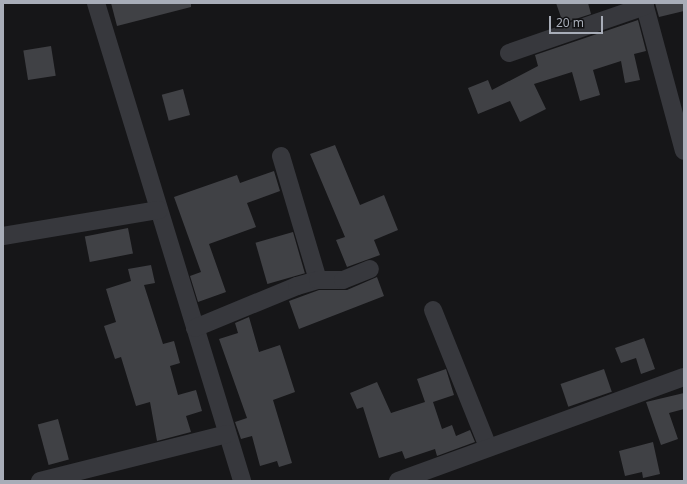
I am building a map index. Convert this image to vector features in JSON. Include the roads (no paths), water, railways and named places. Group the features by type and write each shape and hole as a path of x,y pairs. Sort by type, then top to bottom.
{"street":[{"path":"96,3 242,481"},
{"path":"509,53 645,4 684,151"},
{"path":"281,156 318,280"},
{"path":"3,236 159,210"},
{"path":"195,328 318,280 343,280 370,269"},
{"path":"433,310 488,447"},
{"path":"398,481 684,377"},
{"path":"40,481 228,434"}]}
